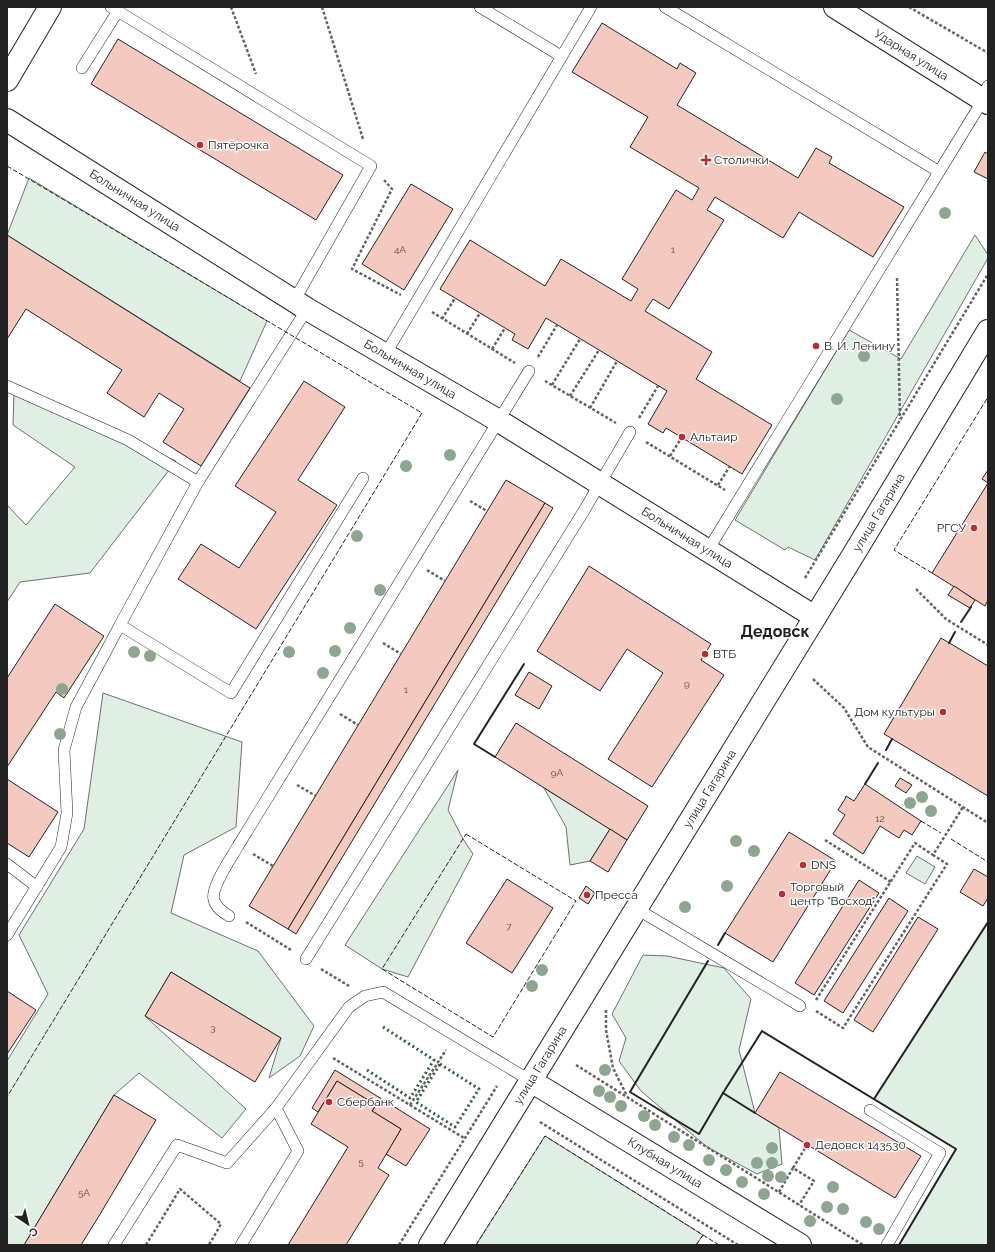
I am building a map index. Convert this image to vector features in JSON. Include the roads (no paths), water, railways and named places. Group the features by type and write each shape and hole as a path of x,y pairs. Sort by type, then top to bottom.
{"street":[{"path":"7,80 50,7"},
{"name":"Ударная улица","path":"835,7 986,97"},
{"name":"Больничная улица","path":"7,120 300,305 499,421 816,617"},
{"name":"улица Гагарина","path":"430,1245 816,617 988,331"},
{"name":"Клубная улица","path":"531,1081 800,1245"}],"lane":[{"path":"480,7 561,56"},
{"path":"385,354 591,7"},
{"path":"666,7 938,171"},
{"path":"7,935 61,847 67,813 64,750 76,707 198,482 300,305 372,166 114,9 82,68"},
{"path":"708,550 938,171 986,97"},
{"path":"229,916 218,908 213,899 214,889 238,846 529,371"},
{"path":"8,387 128,440 198,482"},
{"path":"306,959 600,484 630,432"},
{"path":"120,625 231,693 363,478"},
{"path":"7,864 37,887"},
{"path":"637,909 805,1007"},
{"path":"114,1245 177,1145 227,1163 276,1108 349,1007 365,996 382,992 531,1081"},
{"path":"241,1245 298,1151 276,1108"},
{"path":"870,1110 940,1153 886,1245"}],"place":[{"name":"Пятёрочка","path":"200,145"},
{"name":"Столички","path":"706,160"},
{"name":"В. И. Ленину","path":"816,346"},
{"name":"Альтаир","path":"682,437"},
{"name":"РГСУ","path":"974,528"},
{"name":"ВТБ","path":"705,654"},
{"name":"Дом культуры","path":"943,712"},
{"name":"DNS","path":"803,865"},
{"name":"Торговый центр \"Восход\"","path":"782,894"},
{"name":"Пресса","path":"587,895"},
{"name":"Сбербанк","path":"329,1102"},
{"name":"Дедовск 143530","path":"807,1145"}],"district":[{"name":"Дедовск","path":"775,631"}]}
